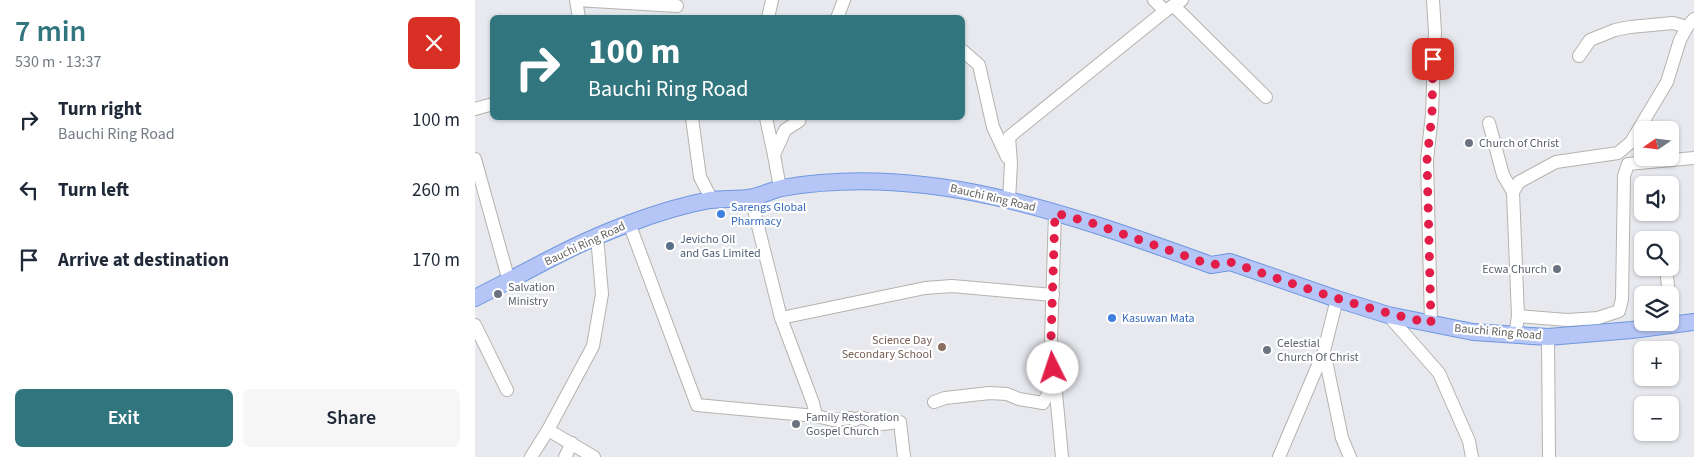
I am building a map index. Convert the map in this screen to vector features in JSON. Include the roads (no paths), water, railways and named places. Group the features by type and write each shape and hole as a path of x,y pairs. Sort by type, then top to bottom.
{"main road":[{"name":"Bauchi Ring Road","path":"475,298 597,236 629,223 688,205 712,200 751,198 781,188 819,184 884,182 952,188 1009,200 1089,222 1211,265 1230,262 1337,300 1389,314 1473,332 1548,337 1634,330"},
{"name":"Bauchi Ring Road","path":"1679,324 1694,322"}],"street":[{"path":"578,15 576,0 676,8"},
{"path":"769,15 772,0"},
{"path":"838,15 844,0"},
{"path":"1153,0 1174,6 1266,97"},
{"path":"1431,323 1427,160 1432,114 1435,32 1433,0"},
{"path":"1009,200 1011,163 1009,136 1174,6"},
{"path":"1579,56 1590,40 1615,30 1630,27 1690,23"},
{"path":"1513,192 1519,182 1556,162 1618,153 1631,142 1667,82 1680,40 1690,23"},
{"path":"965,53 979,66 993,128 1011,163"},
{"path":"475,108 490,105"},
{"path":"692,120 700,177 712,200"},
{"path":"766,120 781,188"},
{"path":"774,155 785,130 799,120"},
{"path":"1489,123 1503,176 1513,192 1518,316 1515,336"},
{"path":"1518,316 1567,320 1599,318 1619,311 1622,299 1624,176 1628,164 1694,158"},
{"path":"475,159 509,281"},
{"path":"751,198 781,318 813,403 816,416"},
{"path":"1055,213 1051,339 1062,457"},
{"path":"629,223 697,405 816,416 833,420 851,418 855,420 858,418 880,425 900,422 904,457"},
{"path":"531,457 548,430 593,346 602,294 597,236"},
{"path":"781,318 925,288 952,286 1053,295"},
{"path":"1279,457 1323,352 1337,300"},
{"path":"1389,314 1439,373 1469,440 1472,457"},
{"path":"475,325 507,390"},
{"path":"1548,337 1549,457"},
{"path":"1323,352 1342,438 1351,457"},
{"path":"934,402 945,398 990,393 1007,394 1019,399 1043,402 1054,383"},
{"path":"548,430 594,457"},
{"path":"565,457 572,443"}],"place":[{"name":"Church of Christ","path":"1469,143"},
{"name":"Sarengs Global Pharmacy","path":"721,214"},
{"name":"Jevicho Oil and Gas Limited","path":"670,246"},
{"name":"Ecwa Church","path":"1557,269"},
{"name":"Salvation Ministry","path":"498,294"},
{"name":"Kasuwan Mata","path":"1112,318"},
{"name":"Science Day Secondary School","path":"942,347"},
{"name":"Celestial Church Of Christ","path":"1267,350"},
{"name":"Family Restoration Gospel Church","path":"796,424"}]}
